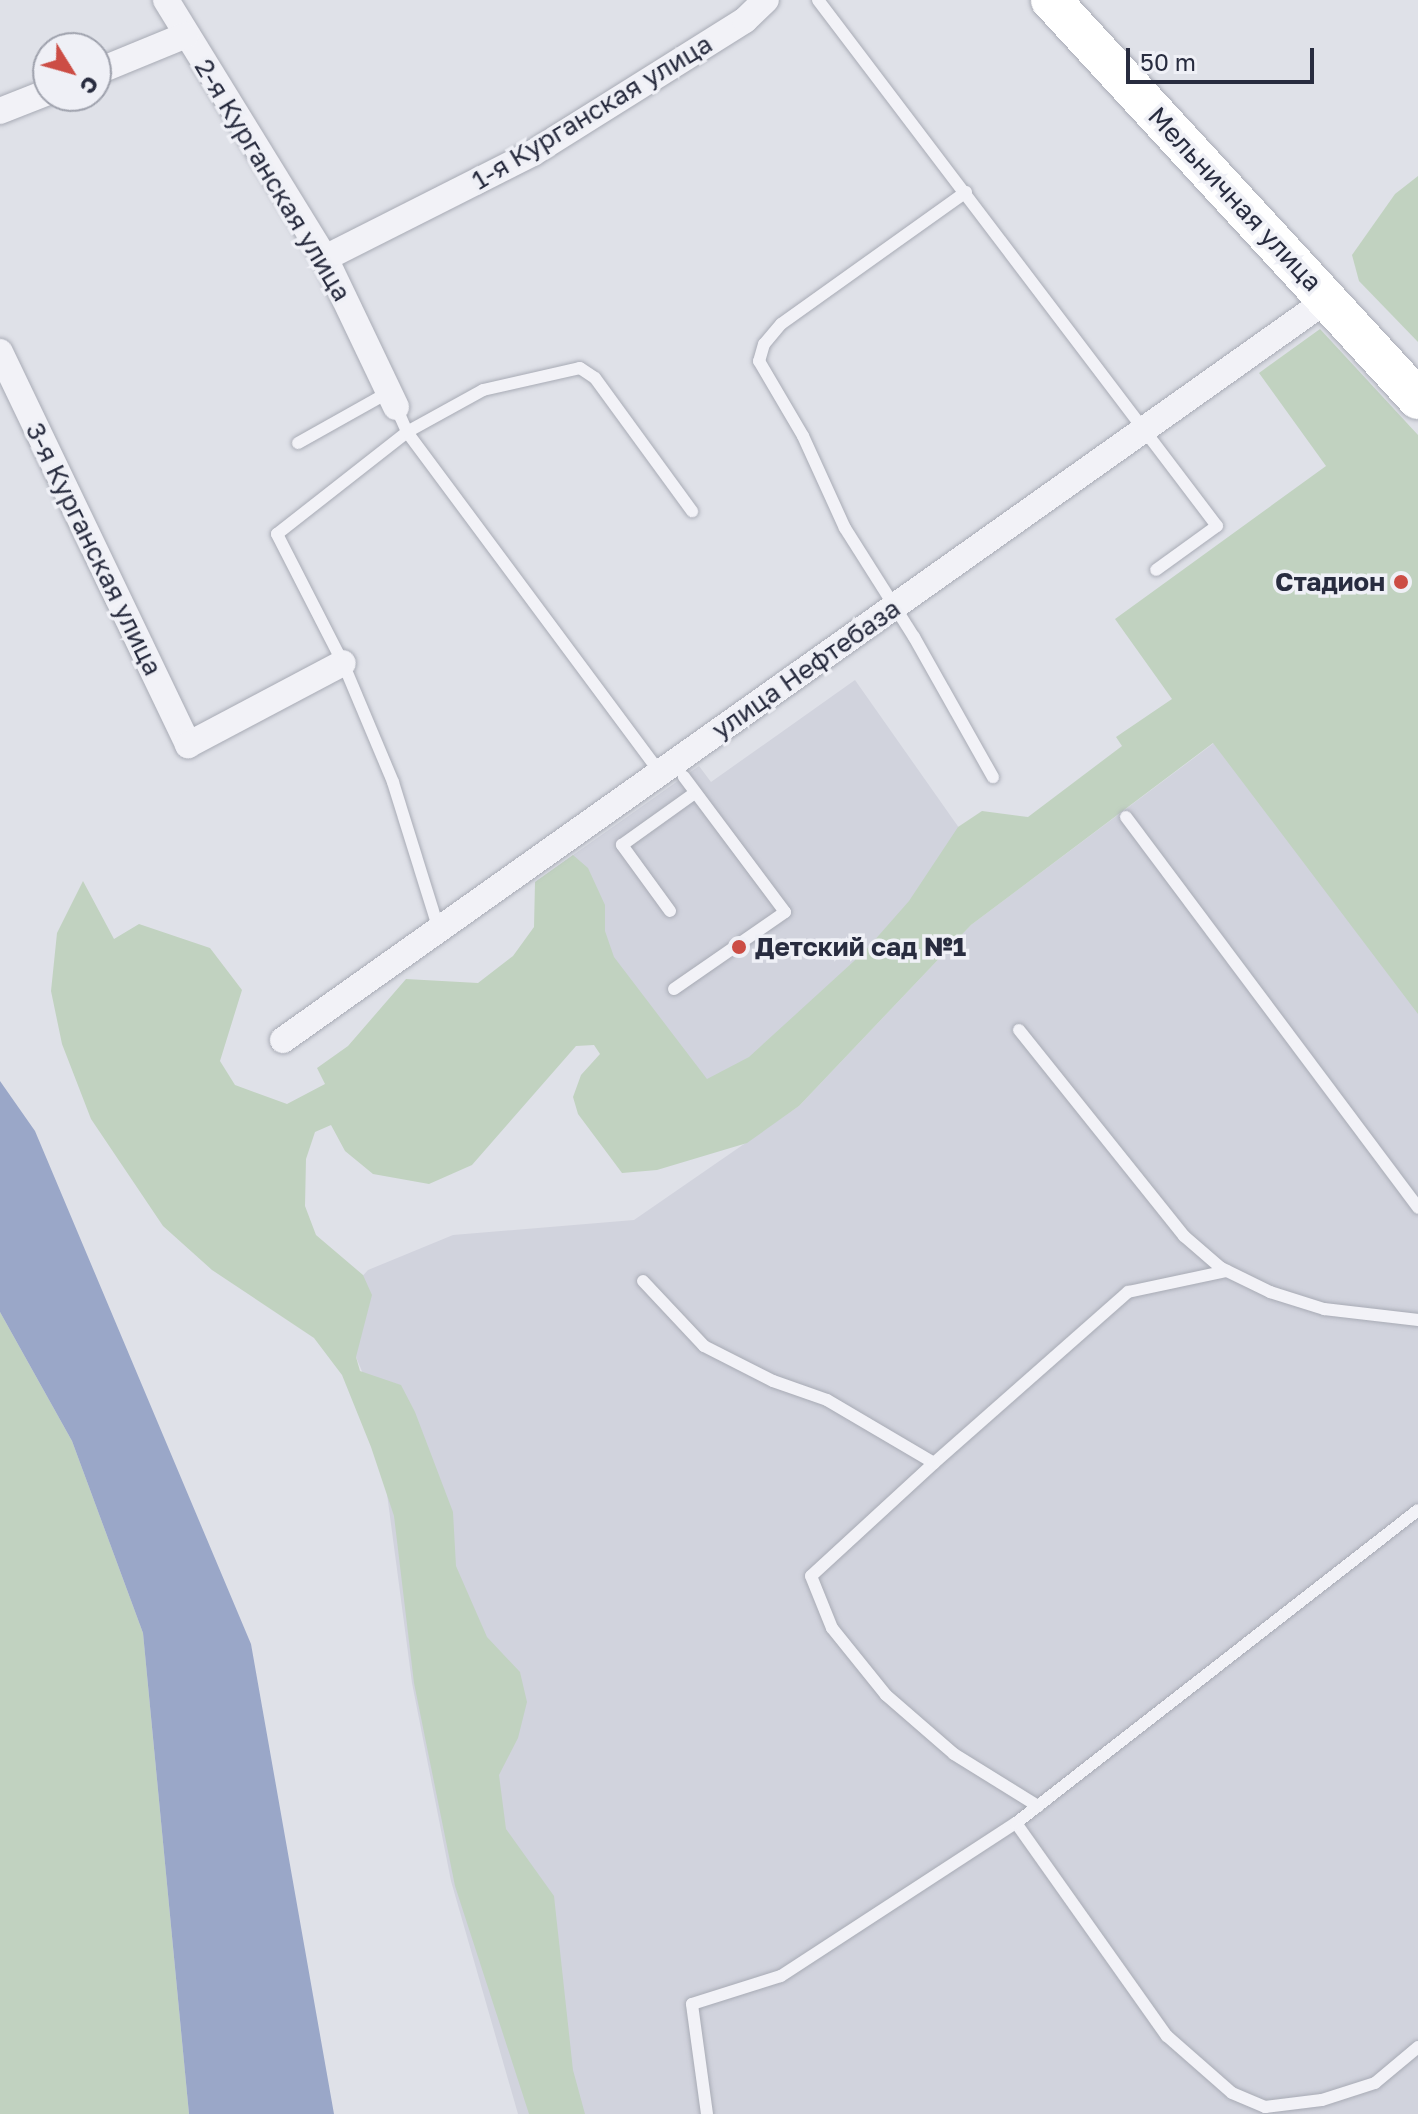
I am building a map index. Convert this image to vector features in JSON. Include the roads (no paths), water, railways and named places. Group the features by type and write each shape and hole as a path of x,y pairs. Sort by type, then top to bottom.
{"main road":[{"name":"Мельничная улица","path":"1051,0 1418,399"}],"street":[{"name":"2-я Курганская улица","path":"166,0 325,258 392,399"},
{"name":"1-я Курганская улица","path":"325,258 533,153 745,20 766,0"},
{"path":"112,65 186,35"},
{"path":"0,111 32,98"},
{"name":"улица Нефтебаза","path":"283,1040 439,930 672,775 895,606 1328,299"},
{"name":"3-я Курганская улица","path":"0,352 188,745 343,663"}],"lane":[{"path":"818,0 1146,428 1217,526 1156,570"},
{"path":"966,192 781,324 764,344 759,361 803,436 845,528 895,606 993,777"},
{"path":"439,930 393,782 343,663 277,534 407,432 483,390 580,368 595,378 692,511"},
{"path":"298,443 392,399 407,432 672,775 695,793 785,912 674,989"},
{"path":"670,911 622,845 695,793"},
{"path":"1126,817 1418,1208"},
{"path":"1019,1030 1184,1236 1228,1271 1270,1292 1324,1309 1418,1320"},
{"path":"1038,1806 954,1754 886,1695 832,1628 811,1576 1128,1292 1228,1271"},
{"path":"643,1281 704,1346 773,1381 827,1400 934,1463"},
{"path":"707,2114 692,2004 781,1976 1016,1823 1418,1510"},
{"path":"1016,1823 1167,2036 1232,2093 1265,2107 1322,2100 1375,2083 1418,2047"}],"water":[{"path":"0,1081 35,1131 251,1644 334,2114 189,2114 143,1633 72,1441 0,1312"}],"place":[{"name":"Стадион","path":"1401,582"},
{"name":"Детский сад №1","path":"739,947"}]}
